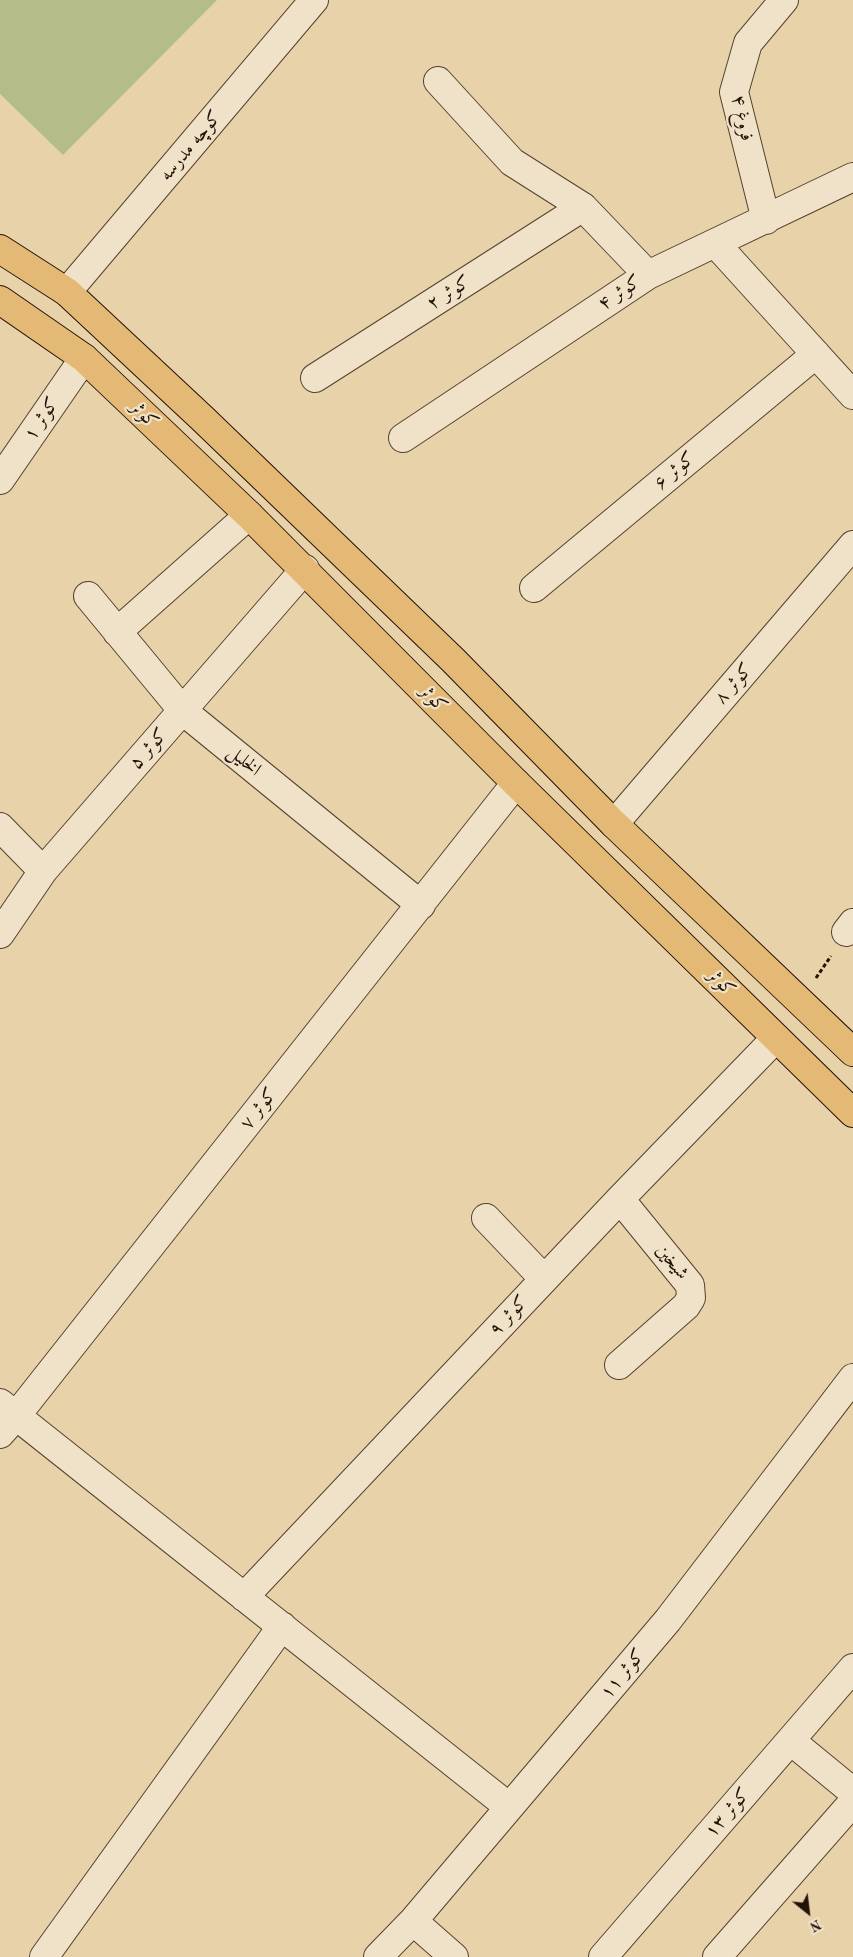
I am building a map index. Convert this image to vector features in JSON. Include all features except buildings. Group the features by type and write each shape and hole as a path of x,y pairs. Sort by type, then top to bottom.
{"main road":[{"name":"کوثر","path":"0,249 67,292 203,419 453,660 614,824 853,1052"},
{"name":"کوثر","path":"0,300 84,358 249,515 305,569 516,783 853,1113"}],"street":[{"name":"کوچه مدرسه","path":"67,292 314,0"},
{"name":"فروغ ۴","path":"766,220 734,92 748,43 784,0"},
{"path":"438,81 512,162 583,207 648,275"},
{"name":"کوثر ۴","path":"403,438 648,275 853,177"},
{"name":"کوثر ۲","path":"315,378 583,207"},
{"path":"715,243 853,396"},
{"name":"کوثر ۶","path":"534,588 816,354"},
{"name":"کوثر ۱","path":"0,480 84,358"},
{"path":"117,632 249,515"},
{"name":"کوثر ۸","path":"614,824 853,545"},
{"name":"کوثر ۵","path":"0,934 43,871 305,569"},
{"name":"الخلیل","path":"88,596 183,711 421,905"},
{"name":"کوثر ۷","path":"5,1418 421,905 516,783"},
{"path":"0,827 43,871"},
{"name":"کوثر ۹","path":"244,1597 544,1279 776,1038"},
{"name":"شیخین","path":"619,1365 686,1306 691,1298 690,1285 620,1200"},
{"path":"486,1218 544,1279"},
{"name":"کوثر ۱۱","path":"378,1957 413,1921 668,1620 853,1378"},
{"path":"5,1418 282,1626 509,1807"},
{"path":"44,1957 282,1626"},
{"name":"کوثر ۱۳","path":"603,1957 853,1668"},
{"path":"791,1741 853,1792"},
{"path":"716,1957 853,1802"},
{"path":"413,1921 454,1957"}],"path":[{"path":"800,1001 850,928"}],"green space":[{"path":"0,0 217,0 63,155 0,94"}]}
